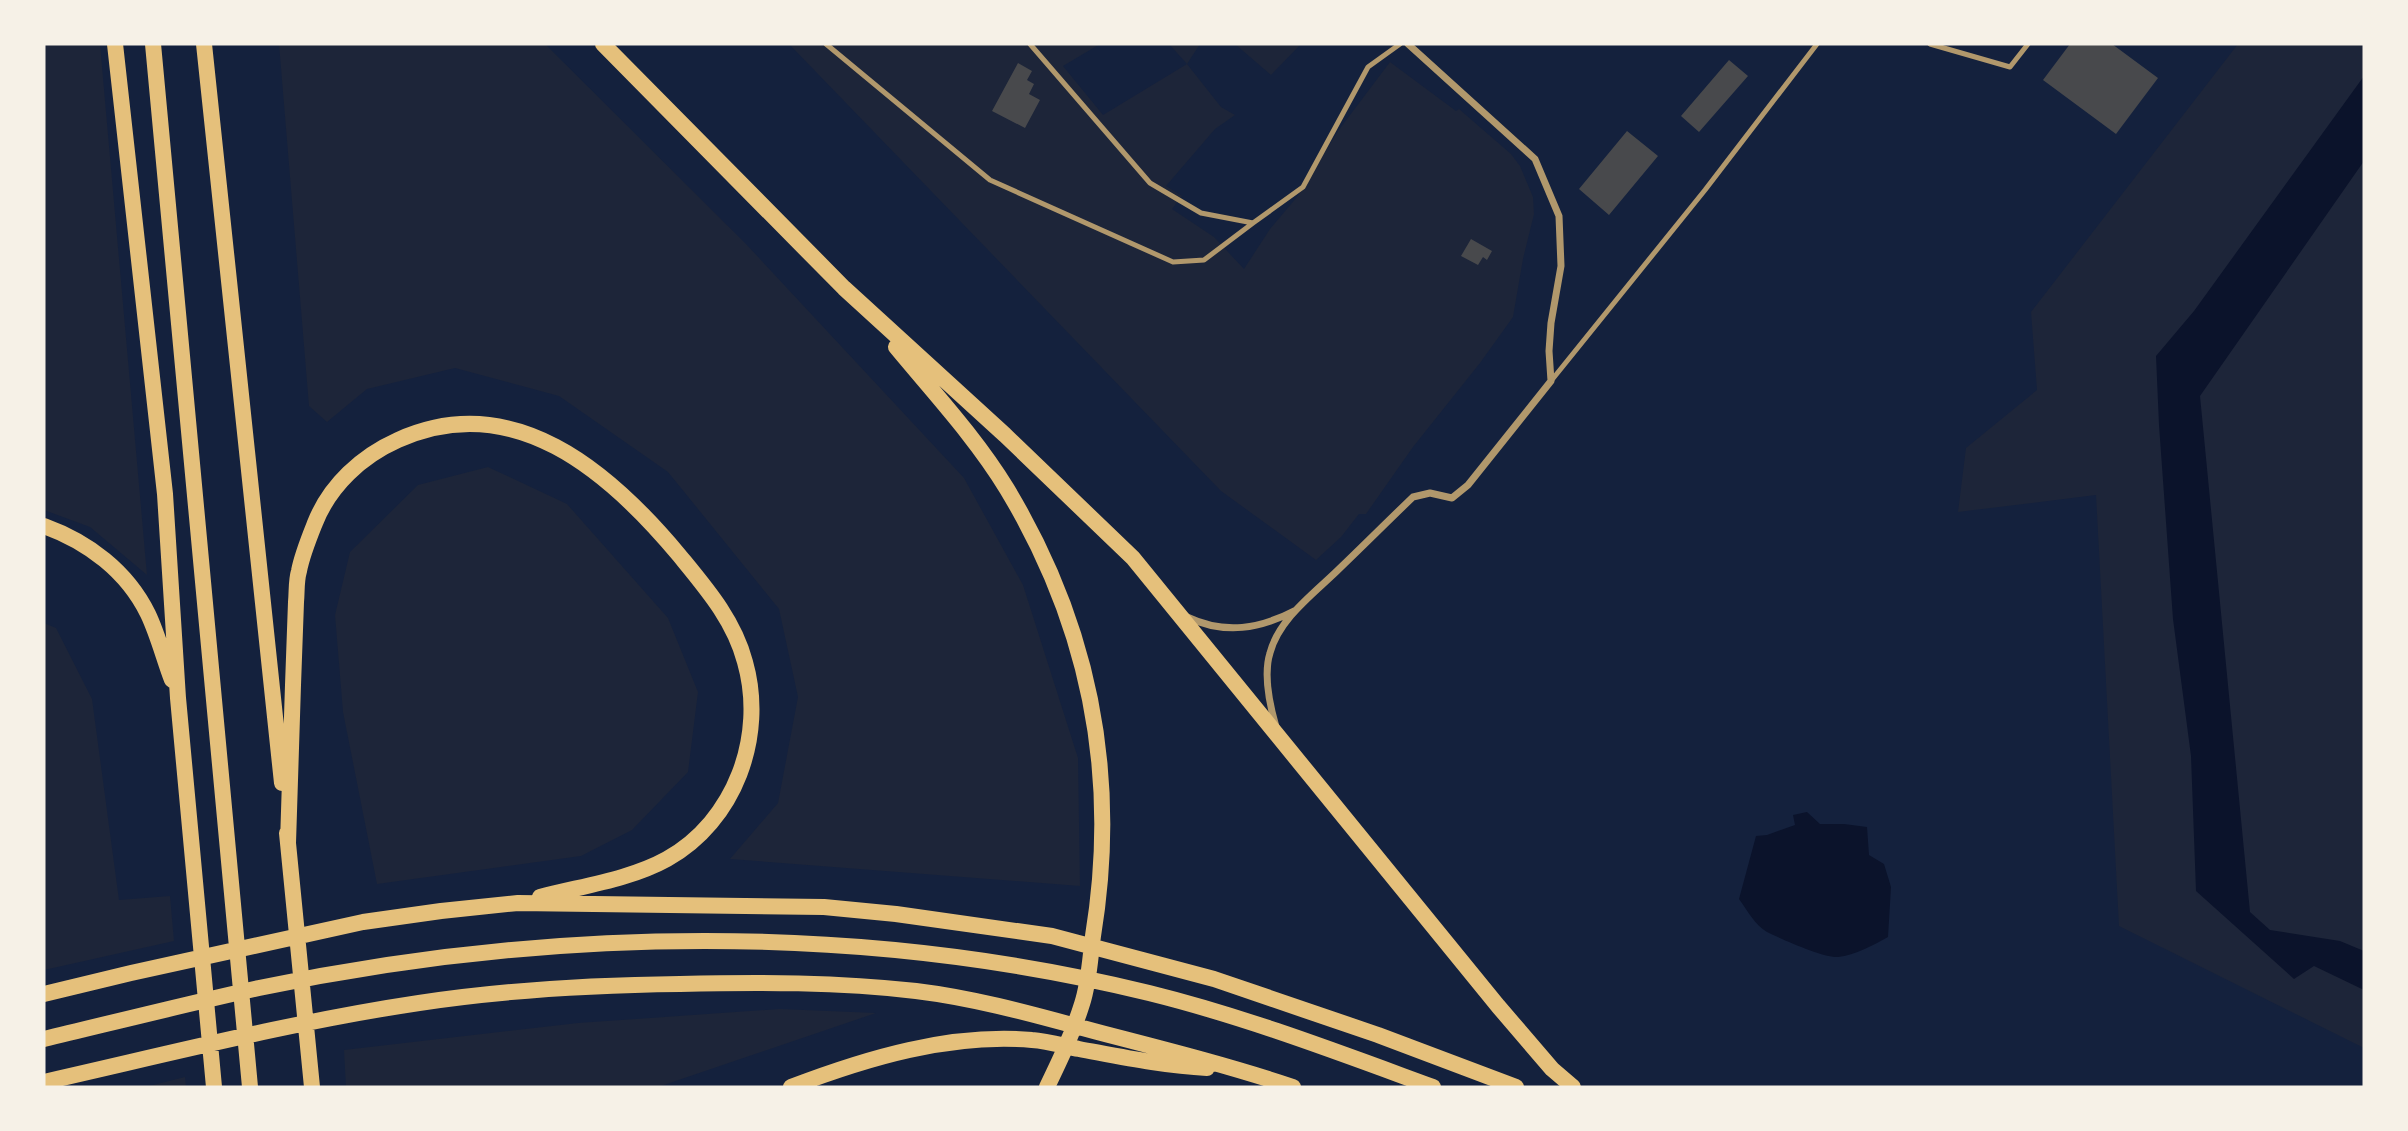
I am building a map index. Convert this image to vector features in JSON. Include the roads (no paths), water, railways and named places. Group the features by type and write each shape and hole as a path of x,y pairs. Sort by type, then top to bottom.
{"highway":[{"path":"115,44 165,494 178,698 214,1087"},
{"path":"153,44 250,1087"},
{"path":"204,44 312,1087"},
{"path":"603,44 864,307 1005,435 1133,558 1498,1006 1552,1069 1573,1087"},
{"path":"864,307 981,452 1027,525 1054,579 1070,622 1088,688 1098,738 1102,837 1098,904 1083,1002 1063,1056 1050,1082"},
{"path":"44,994 131,972 363,922 518,903 629,874 667,859 717,816 735,787 746,757 751,725 750,692 745,662 735,635 721,608 656,528 597,472 562,449 532,435 501,426 468,423 440,425 383,447 358,464 338,485 316,520 298,572 288,843"},
{"path":"44,526 79,541 107,560 128,583 148,614 178,698"},
{"path":"518,903 824,907 921,917 1052,936 1214,979 1378,1035 1516,1087"},
{"path":"44,1039 259,988 417,962 588,945 668,941 789,943 901,951 995,963 1152,994 1248,1022 1433,1087"},
{"path":"44,1082 288,1027 420,1003 613,985 746,982 839,984 965,999 1020,1011 1244,1071 1293,1087"},
{"path":"791,1087 869,1060 918,1048 994,1039 1033,1040 1172,1066 1244,1071"}],"street":[{"path":"1279,735 1271,701 1269,654 1280,630 1299,608 1413,497 1430,493 1452,498 1468,485 1551,381 1551,323 1561,266 1559,216 1535,159 1408,44"},
{"path":"1177,612 1205,625 1233,628 1274,622 1299,608"}],"lane":[{"path":"826,44 990,180 1173,262 1204,260 1303,187 1368,67 1400,44"},
{"path":"1030,44 1150,183 1200,213 1253,223"},
{"path":"1551,381 1705,190 1817,44"},
{"path":"1930,44 2010,67 2028,44"}]}
